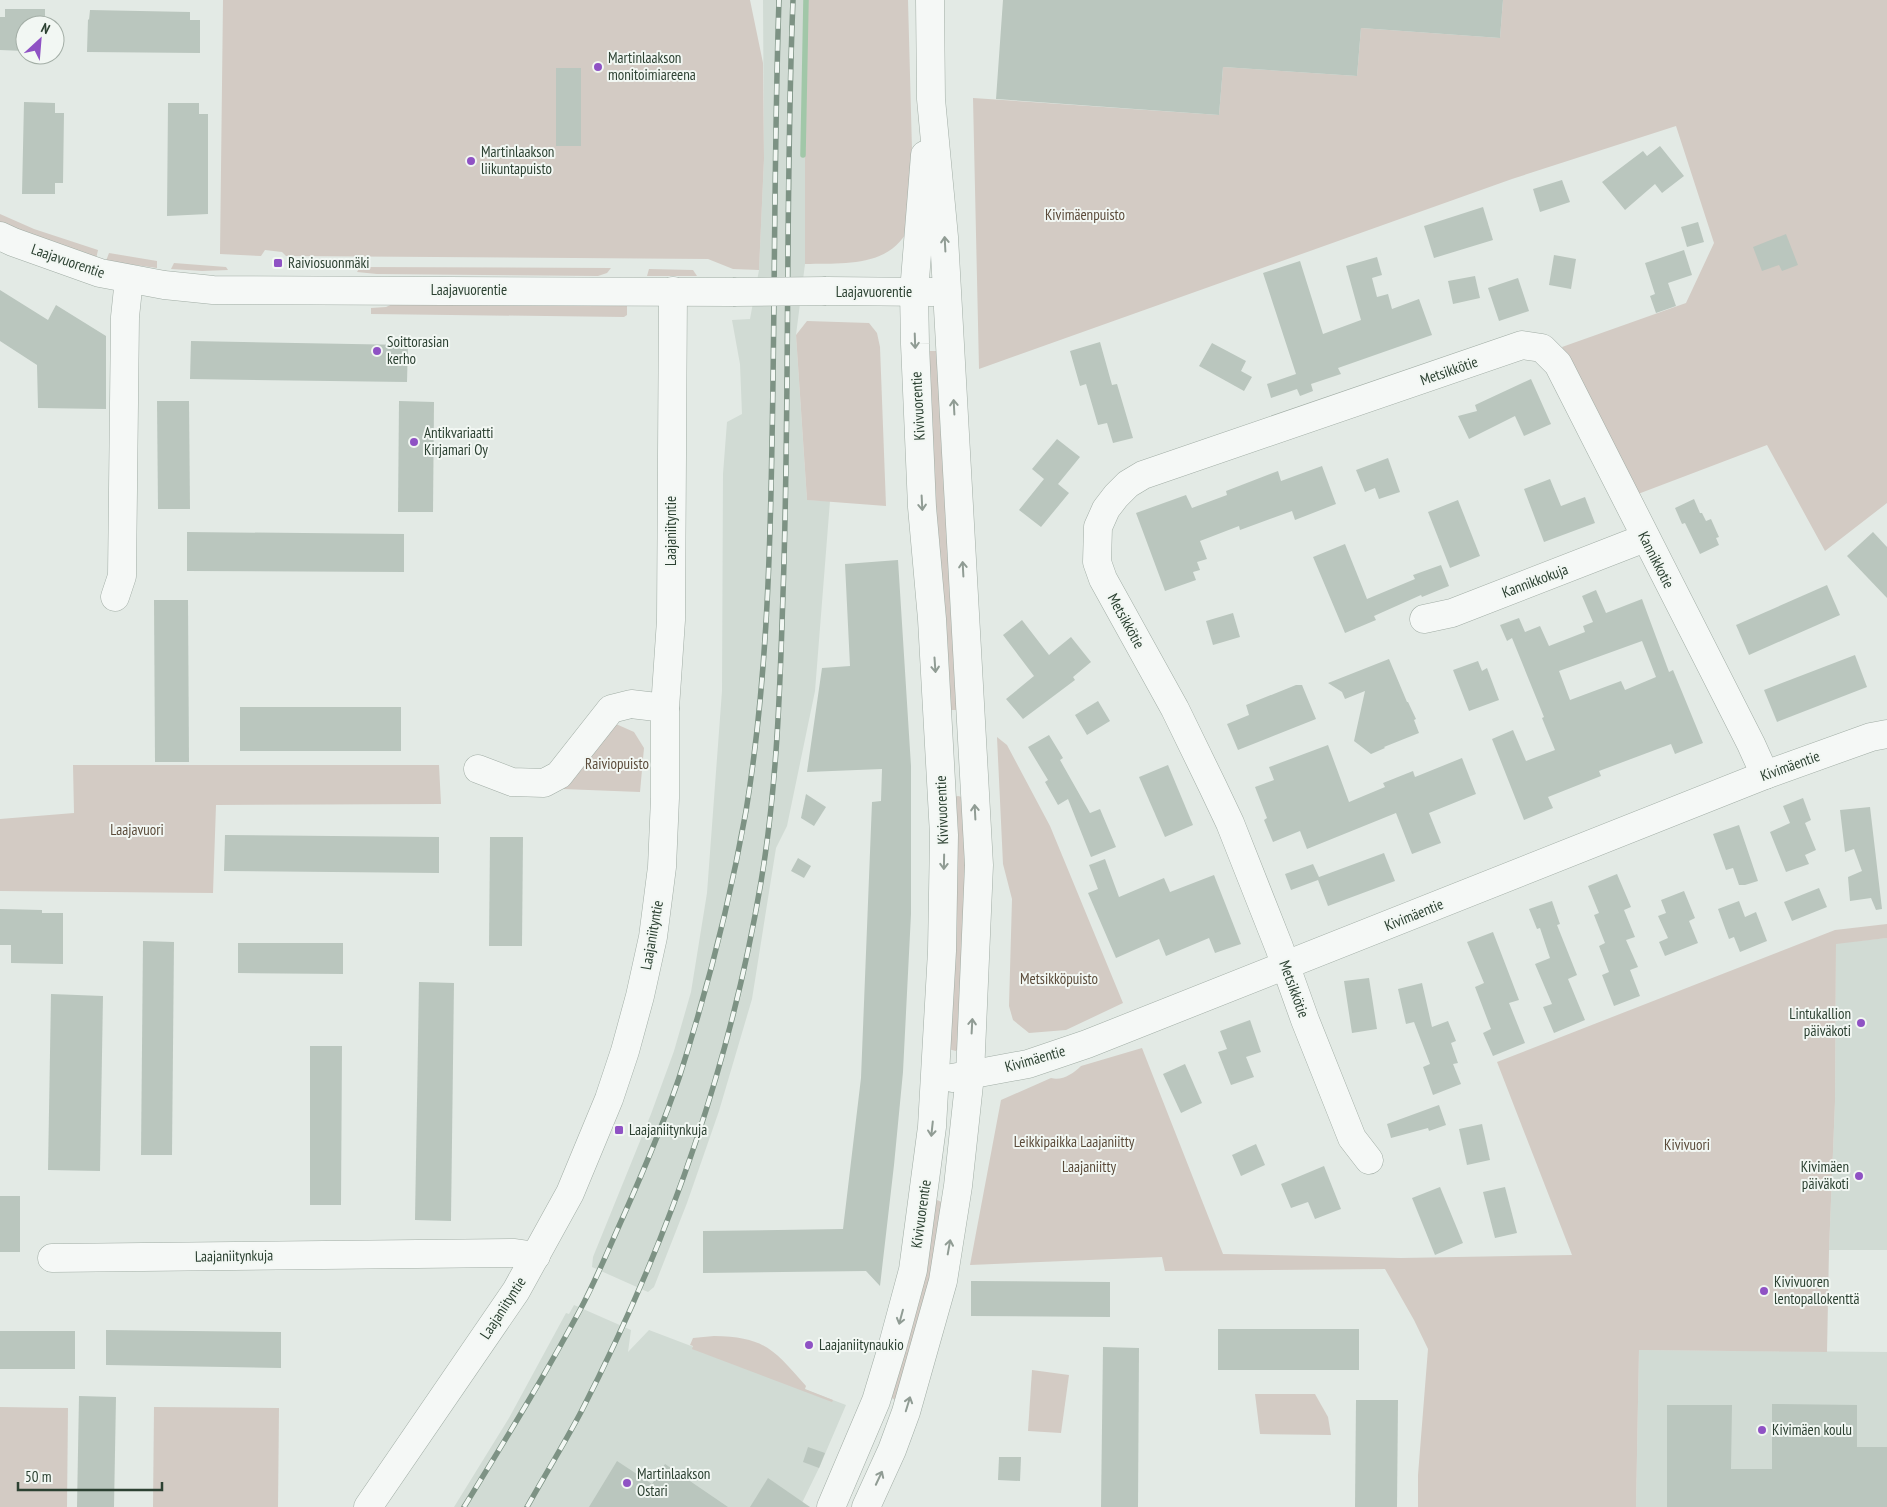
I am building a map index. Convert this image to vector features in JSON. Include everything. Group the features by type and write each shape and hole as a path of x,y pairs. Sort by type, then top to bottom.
{"street":[{"name":"Kivivuorentie","path":"866,1507 892,1450 906,1412 943,1281 956,1195 970,1075 979,865 952,361 944,237 931,99 930,0"},
{"name":"Kivivuorentie","path":"831,1507 876,1401 913,1270 932,1127 936,1080 942,951 944,835 934,646 922,507 914,292 920,199 931,99"},
{"name":"Laajavuorentie","path":"0,236 72,264 129,280 213,290 826,291 947,293"},
{"path":"115,597 122,576 126,317 129,280"},
{"name":"Laajaniityntie","path":"368,1507 516,1292 570,1193 609,1099 625,1052 640,996 653,937 662,867 665,798 665,708 670,620 673,291"},
{"name":"Metsikkötie","path":"1369,1160 1352,1138 1285,966 1280,947 1210,780 1175,709 1103,579 1097,562 1098,527 1106,510 1116,496 1128,484 1144,474 1522,345 1542,348"},
{"name":"Kannikkotie","path":"1542,348 1558,364 1765,775"},
{"name":"Kannikkokuja","path":"1424,619 1452,613 1645,538"},
{"path":"478,769 512,782 544,783 559,775 612,709 631,704 665,708"},
{"name":"Kivimäentie","path":"936,1080 1028,1064 1057,1054 1285,966 1765,775 1871,736 1887,734"},
{"name":"Laajaniitynkuja","path":"52,1258 515,1253 536,1256"}],"shaded area":[{"path":"763,0 805,0 805,264 796,335 807,500 830,501 815,691 787,826 776,848 752,999 719,1111 687,1203 654,1287 648,1292 592,1267 593,1257 651,1114 674,1051 691,992 707,893 722,691 723,474 727,422 742,414 740,364 732,320 750,319 759,270 764,159"},
{"path":"1887,938 1887,1250 1829,1250 1835,1102 1836,943"},
{"path":"574,1305 631,1330 628,1352 649,1330 846,1405 800,1507 454,1507 509,1418 566,1313 569,1314"},
{"name":"Kivimäen koulu","path":"1639,1350 1887,1352 1887,1507 1636,1507"}],"green space":[{"name":"Martinlaakson liikuntapuisto","path":"223,0 750,0 763,63 764,159 759,270 733,269 708,259 286,256 282,252 265,250 261,256 220,254"},
{"path":"805,0 908,0 912,150 909,228 900,241 890,250 878,257 864,261 835,264 805,264"},
{"name":"Kivimäenpuisto","path":"1503,0 1887,0 1887,503 1825,551 1767,445 1638,494 1562,347 1686,303 1714,243 1676,126 1512,179 979,369 973,98 1219,115 1223,67 1357,76 1361,28 1500,38"},
{"path":"0,214 34,229 98,250 96,259 0,225"},
{"path":"109,253 157,261 157,268 106,261"},
{"path":"174,263 226,267 228,270 171,269"},
{"path":"360,267 611,268 607,273 598,276 377,274 357,272"},
{"path":"649,269 693,270 697,276 647,276"},
{"path":"397,302 627,304 627,315 624,317 371,314 371,308 386,307"},
{"path":"807,321 869,323 877,333 880,347 886,506 807,500 796,335"},
{"path":"926,351 940,351 960,710 948,710"},
{"name":"Raiviopuisto","path":"616,724 634,732 644,748 640,792 563,789"},
{"name":"Metsikköpuisto","path":"997,737 1007,745 1050,826 1123,1003 1066,1030 1029,1033 1013,1020 1009,1006 1012,899 1003,864"},
{"name":"Laajavuori","path":"73,765 439,765 441,804 216,805 213,893 0,891 0,819 74,813"},
{"path":"954,797 962,797 967,865 958,1048 956,1051 948,1049"},
{"name":"Kivivuori","path":"1887,924 1887,938 1836,944 1835,1102 1827,1352 1639,1350 1636,1507 1418,1507 1418,1475 1428,1349 1385,1269 1165,1271 1162,1257 970,1265 1001,1100 1051,1078 1059,1079 1067,1076 1081,1066 1142,1048 1223,1254 1401,1258 1572,1255 1497,1062 1835,930"},
{"path":"935,1201 944,1203 940,1242 898,1401 887,1396"},
{"path":"714,1336 745,1339 767,1348 776,1354 795,1373 806,1386 805,1389 833,1400 832,1402 692,1349 693,1346 690,1345 693,1338"},
{"path":"1032,1370 1069,1375 1061,1433 1028,1431"},
{"path":"1255,1394 1315,1394 1328,1417 1331,1435 1260,1434"},
{"path":"0,1407 68,1408 67,1507 0,1507"},
{"path":"154,1407 279,1408 278,1507 153,1507"}],"building":[{"path":"1003,0 1503,0 1500,38 1361,28 1357,76 1223,67 1219,115 996,99"},
{"path":"5,9 45,9 45,15 15,15 15,51 0,50 0,17 5,17"},
{"path":"90,10 190,12 190,20 200,20 200,53 87,52"},
{"path":"556,68 581,68 581,146 556,146"},
{"path":"24,102 55,103 55,113 64,113 63,183 55,183 55,194 22,194"},
{"path":"168,103 199,103 199,114 208,114 208,214 167,216"},
{"path":"1660,146 1684,176 1662,193 1655,184 1625,210 1602,182 1643,151 1647,156"},
{"path":"1562,180 1570,202 1540,212 1533,189"},
{"path":"1483,207 1493,240 1434,258 1424,226"},
{"path":"1698,222 1704,242 1687,247 1681,227"},
{"path":"1786,234 1798,265 1782,271 1779,265 1762,271 1753,247"},
{"path":"1684,250 1692,275 1668,283 1676,306 1656,313 1650,296 1655,294 1645,263"},
{"path":"1554,255 1576,259 1571,289 1549,285"},
{"path":"1377,257 1382,275 1372,278 1377,297 1388,294 1392,309 1419,299 1432,335 1338,368 1341,374 1311,384 1313,391 1300,396 1297,389 1271,398 1267,384 1296,374 1263,273 1300,261 1323,334 1361,320 1346,266"},
{"path":"1475,276 1480,298 1453,304 1448,281"},
{"path":"1518,278 1529,311 1499,321 1488,288"},
{"path":"0,290 48,320 56,305 106,336 106,409 38,408 37,365 0,341"},
{"path":"191,341 408,345 407,382 190,379"},
{"path":"1100,342 1112,385 1117,384 1133,438 1113,443 1107,423 1098,425 1086,384 1080,386 1070,351"},
{"path":"1212,343 1246,361 1241,371 1252,377 1244,391 1199,366"},
{"path":"1531,379 1551,424 1524,436 1515,416 1469,439 1458,416 1477,411 1475,405"},
{"path":"157,401 189,401 190,509 158,509"},
{"path":"399,401 434,402 433,512 398,512"},
{"path":"1057,439 1080,457 1058,484 1069,493 1041,527 1019,510 1044,479 1032,469"},
{"path":"1388,458 1400,492 1379,499 1375,488 1365,492 1356,470"},
{"path":"1322,466 1336,504 1295,520 1292,511 1240,530 1239,526 1200,541 1207,559 1197,562 1200,570 1193,572 1196,580 1165,591 1136,513 1186,495 1192,508 1227,495 1226,491 1278,471 1281,481"},
{"path":"1550,479 1561,506 1585,497 1595,523 1544,542 1524,489"},
{"path":"1694,499 1706,521 1711,519 1719,537 1716,538 1719,545 1700,554 1685,523 1682,524 1675,508"},
{"path":"1458,500 1480,556 1450,568 1428,512"},
{"path":"187,532 404,534 404,572 187,571"},
{"path":"1873,532 1887,547 1887,598 1847,556"},
{"path":"1345,544 1367,599 1415,579 1413,575 1441,565 1449,586 1422,597 1421,595 1374,616 1376,620 1345,633 1313,557"},
{"path":"898,560 911,766 911,914 903,1072 880,1286 866,1271 703,1273 703,1231 843,1229 861,1078 872,802 881,801 882,769 807,772 822,668 850,666 845,564"},
{"path":"1827,585 1840,615 1749,655 1736,625"},
{"path":"1596,590 1606,613 1642,599 1669,672 1673,670 1703,743 1675,754 1671,744 1599,771 1601,776 1548,797 1553,808 1524,820 1492,739 1513,730 1526,761 1555,750 1542,718 1544,717 1512,638 1507,641 1500,625 1519,618 1525,632 1540,626 1549,646 1585,632 1583,626 1593,622 1582,596","holes":["1642,641 1656,677 1625,690 1621,681 1570,700 1559,671"]},
{"path":"154,600 188,600 189,762 155,762"},
{"path":"1233,613 1240,637 1213,645 1206,621"},
{"path":"1022,620 1049,655 1071,637 1091,662 1073,677 1075,680 1023,719 1006,699 1034,676 1003,635"},
{"path":"1855,655 1867,687 1777,722 1764,690"},
{"path":"1389,659 1416,719 1414,720 1419,733 1371,754 1354,741 1365,691 1345,699 1342,692 1328,683"},
{"path":"1478,661 1482,671 1487,668 1499,700 1469,711 1453,670"},
{"path":"1296,685 1302,685 1316,719 1238,750 1227,724 1249,715 1246,705"},
{"path":"1098,701 1110,721 1087,735 1075,715"},
{"path":"240,707 401,707 401,751 240,751"},
{"path":"1049,735 1063,758 1060,760 1090,813 1100,809 1116,847 1091,857 1068,799 1058,805 1045,782 1048,780 1028,747"},
{"path":"1328,745 1349,802 1385,787 1383,783 1413,771 1415,777 1462,758 1476,794 1429,813 1441,843 1412,854 1396,813 1307,849 1300,831 1273,842 1264,820 1267,818 1255,787 1274,780 1269,767"},
{"path":"1168,765 1193,825 1165,837 1139,777"},
{"path":"806,794 826,807 814,826 801,818"},
{"path":"1803,798 1811,820 1805,823 1816,850 1805,855 1809,864 1786,872 1770,832 1790,823 1783,806"},
{"path":"1870,807 1882,909 1876,910 1871,898 1850,901 1848,877 1862,871 1854,849 1845,852 1840,810"},
{"path":"1739,825 1758,881 1745,885 1739,885 1733,868 1726,870 1713,834"},
{"path":"225,835 439,837 439,873 224,871"},
{"path":"490,837 523,837 522,946 489,946"},
{"path":"1384,853 1395,881 1328,906 1318,880 1291,890 1285,874 1313,864 1319,877"},
{"path":"798,858 811,866 804,878 791,871"},
{"path":"1105,859 1119,897 1164,878 1170,892 1214,875 1241,944 1215,953 1209,938 1166,956 1159,939 1116,958 1088,893 1098,889 1089,865"},
{"path":"1617,874 1631,907 1624,910 1635,937 1626,940 1638,967 1630,970 1640,996 1614,1006 1602,975 1609,972 1599,946 1605,943 1594,915 1599,913 1588,886"},
{"path":"1819,888 1827,907 1792,921 1784,902"},
{"path":"1684,891 1695,918 1689,921 1698,943 1665,956 1659,942 1668,938 1658,916 1666,913 1661,900"},
{"path":"1552,901 1560,924 1557,925 1577,975 1568,979 1585,1020 1554,1033 1543,1007 1552,1004 1535,964 1550,958 1540,928 1537,929 1529,909"},
{"path":"1739,901 1745,917 1756,912 1767,941 1740,952 1734,937 1729,939 1718,909"},
{"path":"0,909 42,910 42,913 63,913 63,964 11,963 11,945 0,945"},
{"path":"1493,932 1519,1000 1509,1003 1525,1043 1493,1056 1483,1033 1491,1029 1475,987 1484,983 1467,942"},
{"path":"143,941 174,942 172,1155 141,1155"},
{"path":"238,943 343,943 343,974 238,973"},
{"path":"1369,978 1377,1029 1352,1033 1344,981"},
{"path":"419,982 454,983 451,1221 415,1220"},
{"path":"1422,983 1432,1027 1448,1021 1456,1041 1451,1043 1458,1063 1453,1064 1461,1084 1433,1095 1423,1067 1430,1064 1414,1022 1406,1024 1398,989"},
{"path":"51,994 103,996 100,1171 48,1170"},
{"path":"1250,1020 1261,1052 1246,1057 1254,1077 1231,1085 1218,1052 1227,1049 1220,1031"},
{"path":"310,1046 342,1046 341,1205 310,1205"},
{"path":"1185,1064 1202,1103 1181,1113 1163,1074"},
{"path":"1439,1105 1446,1125 1429,1131 1428,1128 1391,1138 1387,1124"},
{"path":"1482,1124 1490,1160 1467,1165 1459,1129"},
{"path":"1256,1144 1265,1165 1241,1176 1232,1155"},
{"path":"1324,1166 1341,1209 1315,1219 1308,1202 1291,1208 1281,1184"},
{"path":"1440,1187 1463,1243 1435,1255 1412,1198"},
{"path":"1505,1187 1517,1233 1495,1238 1483,1192"},
{"path":"0,1196 20,1196 20,1252 0,1252"},
{"path":"971,1281 1110,1282 1110,1317 971,1316"},
{"path":"1218,1329 1359,1329 1359,1370 1218,1370"},
{"path":"106,1330 281,1332 281,1368 106,1365"},
{"path":"0,1331 75,1331 75,1369 0,1369"},
{"path":"1103,1347 1139,1348 1138,1507 1101,1507"},
{"path":"79,1396 116,1397 114,1507 77,1507"},
{"path":"1356,1400 1398,1400 1397,1507 1355,1507"},
{"path":"1772,1404 1857,1405 1857,1447 1887,1447 1887,1507 1667,1507 1667,1405 1732,1405 1731,1469 1772,1469"},
{"path":"808,1447 825,1453 819,1468 803,1462"},
{"path":"999,1457 1021,1457 1020,1481 998,1480"},
{"name":"Martinlaakson Ostari","path":"617,1461 652,1484 665,1464 728,1507 589,1507"},
{"name":"Martinlaakson Ostari","path":"768,1478 810,1507 750,1507"}],"waterway":[{"path":"803,155 806,0"}],"railway":[{"path":"464,1507 538,1385 580,1310 638,1183 679,1078 717,946 733,878 753,765 766,627 771,487 779,0"},
{"path":"527,1507 581,1412 612,1349 668,1220 692,1154 732,1019 748,951 761,882 771,810 781,666 793,0"}],"place":[{"name":"Martinlaakson monitoimiareena","path":"598,67"},
{"name":"Martinlaakson liikuntapuisto","path":"471,161"},
{"name":"Raiviosuonmäki","path":"278,263"},
{"name":"Soittorasian kerho","path":"377,351"},
{"name":"Antikvariaatti Kirjamari Oy","path":"414,442"},
{"name":"Lintukallion päiväkoti","path":"1861,1023"},
{"name":"Laajaniitynkuja","path":"619,1130"},
{"name":"Kivimäen päiväkoti","path":"1859,1176"},
{"name":"Kivivuoren lentopallokenttä","path":"1764,1291"},
{"name":"Laajaniitynaukio","path":"809,1345"},
{"name":"Kivimäen koulu","path":"1762,1430"},
{"name":"Martinlaakson Ostari","path":"627,1483"}],"park label":[{"name":"Leikkipaikka Laajaniitty","path":"1074,1142"},
{"name":"Laajaniitty","path":"1089,1167"}]}
